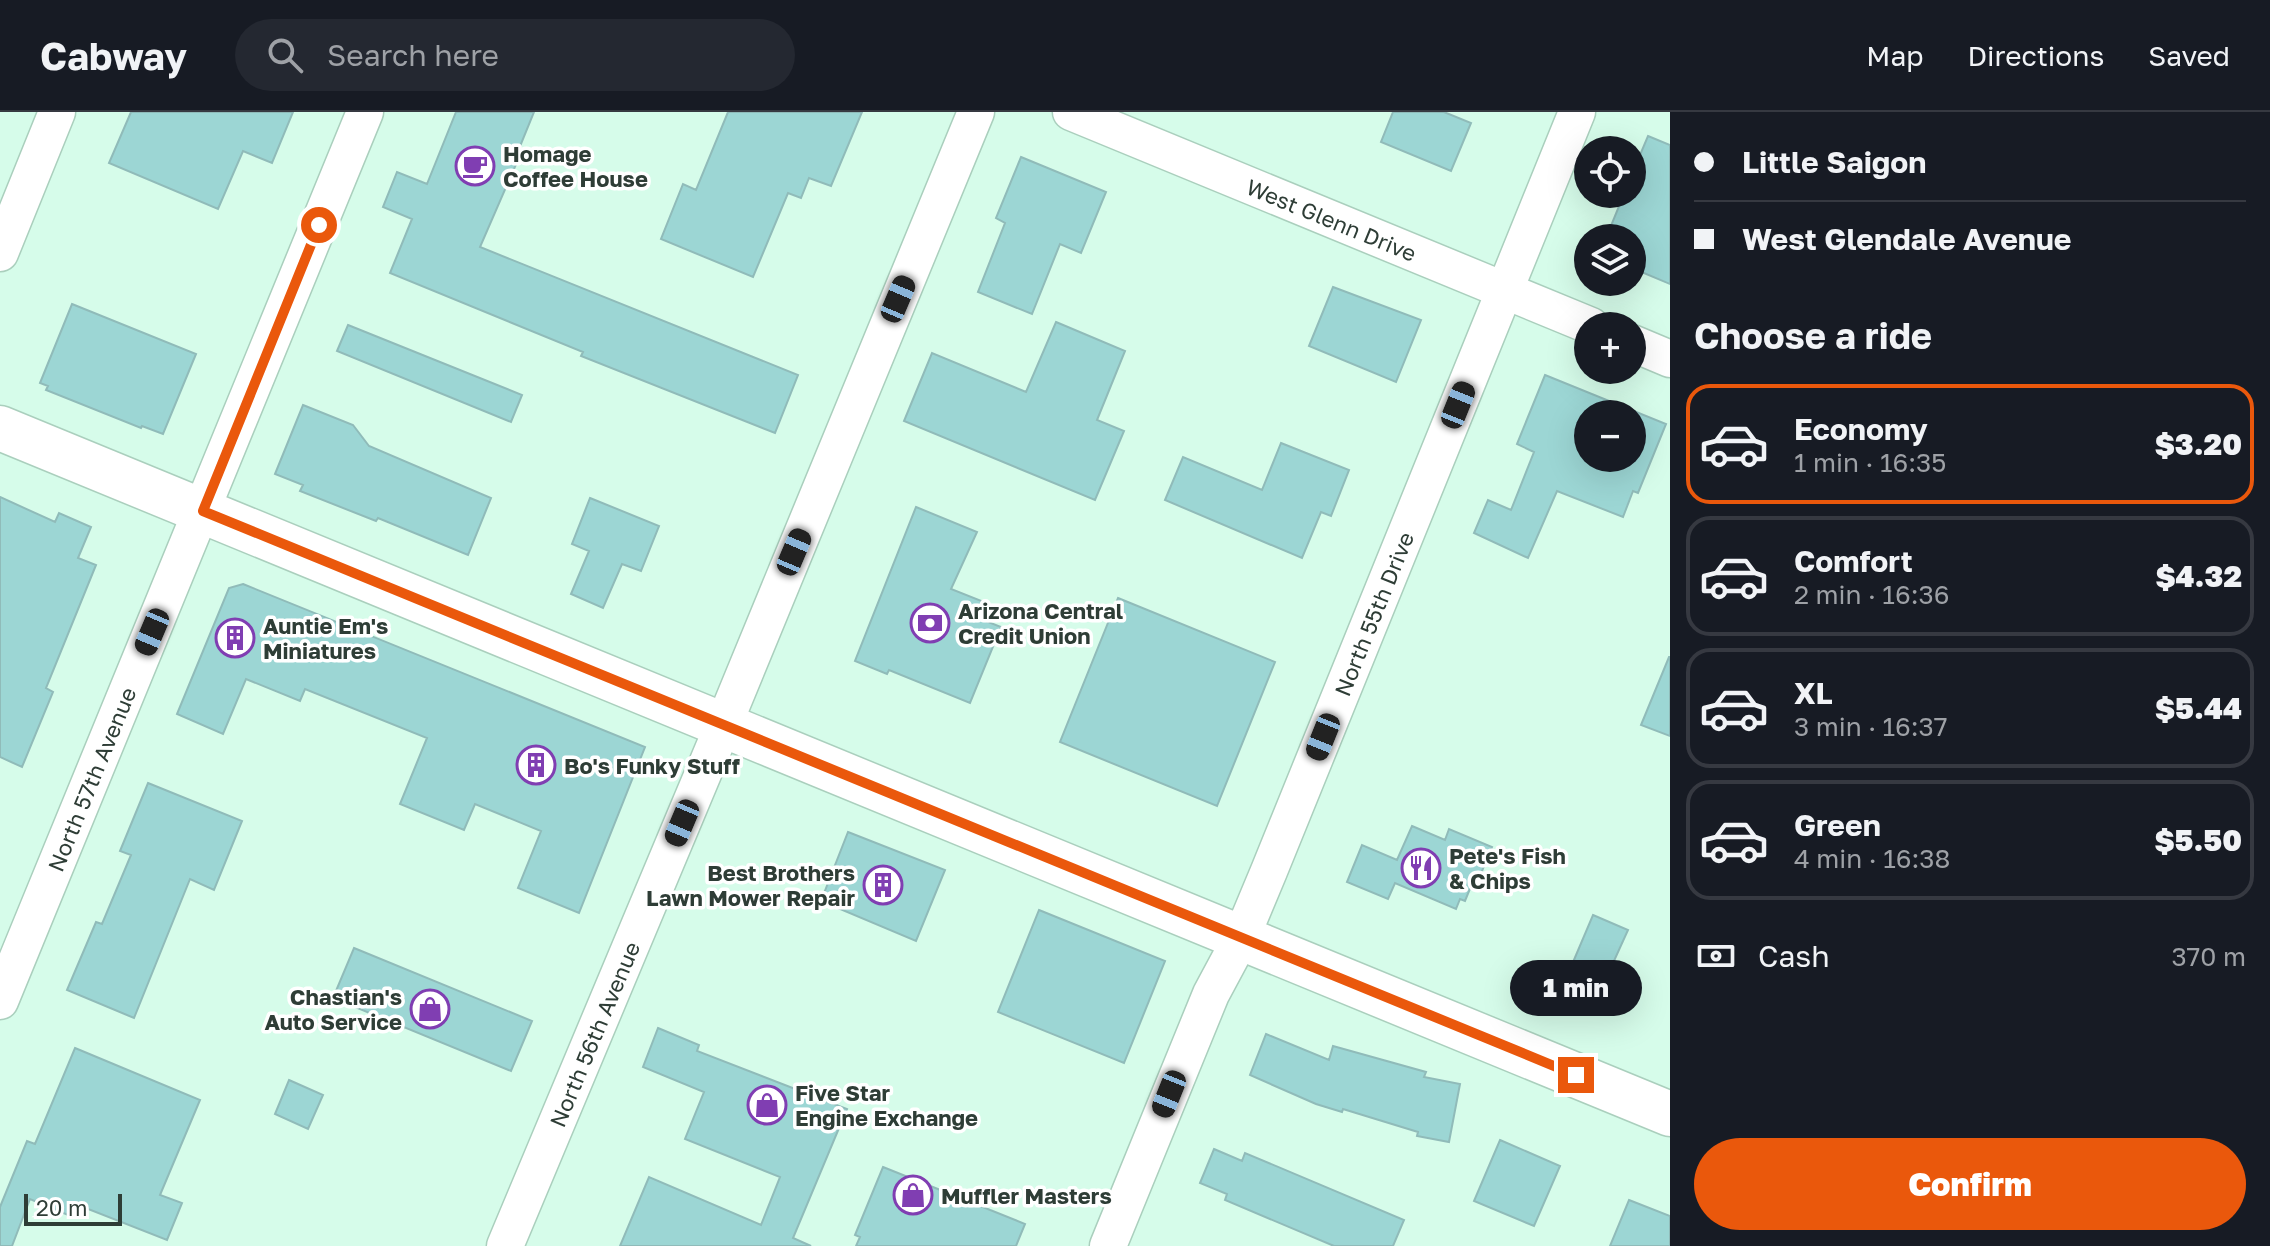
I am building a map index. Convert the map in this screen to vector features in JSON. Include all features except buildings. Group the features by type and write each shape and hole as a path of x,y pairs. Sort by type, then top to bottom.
{"main road":[{"path":"0,428 1670,1114"}],"street":[{"path":"0,253 57,112"},
{"name":"North 57th Avenue","path":"0,1001 365,112"},
{"name":"North 56th Avenue","path":"505,1246 976,112"},
{"name":"West Glenn Drive","path":"1071,112 1574,319"},
{"name":"North 55th Drive","path":"1108,1246 1211,994 1241,938 1577,112"},
{"path":"1646,349 1670,359"}],"place":[{"name":"Homage Coffee House","path":"475,166"},
{"name":"Arizona Central Credit Union","path":"930,623"},
{"name":"Auntie Em's Miniatures","path":"235,638"},
{"name":"Bo's Funky Stuff","path":"536,765"},
{"name":"Pete's Fish & Chips","path":"1421,868"},
{"name":"Best Brothers Lawn Mower Repair","path":"883,885"},
{"name":"Chastian's Auto Service","path":"430,1009"},
{"name":"Five Star Engine Exchange","path":"767,1105"},
{"name":"Muffler Masters","path":"913,1195"}],"route":[{"path":"319,225 203,511 1576,1075"}]}
